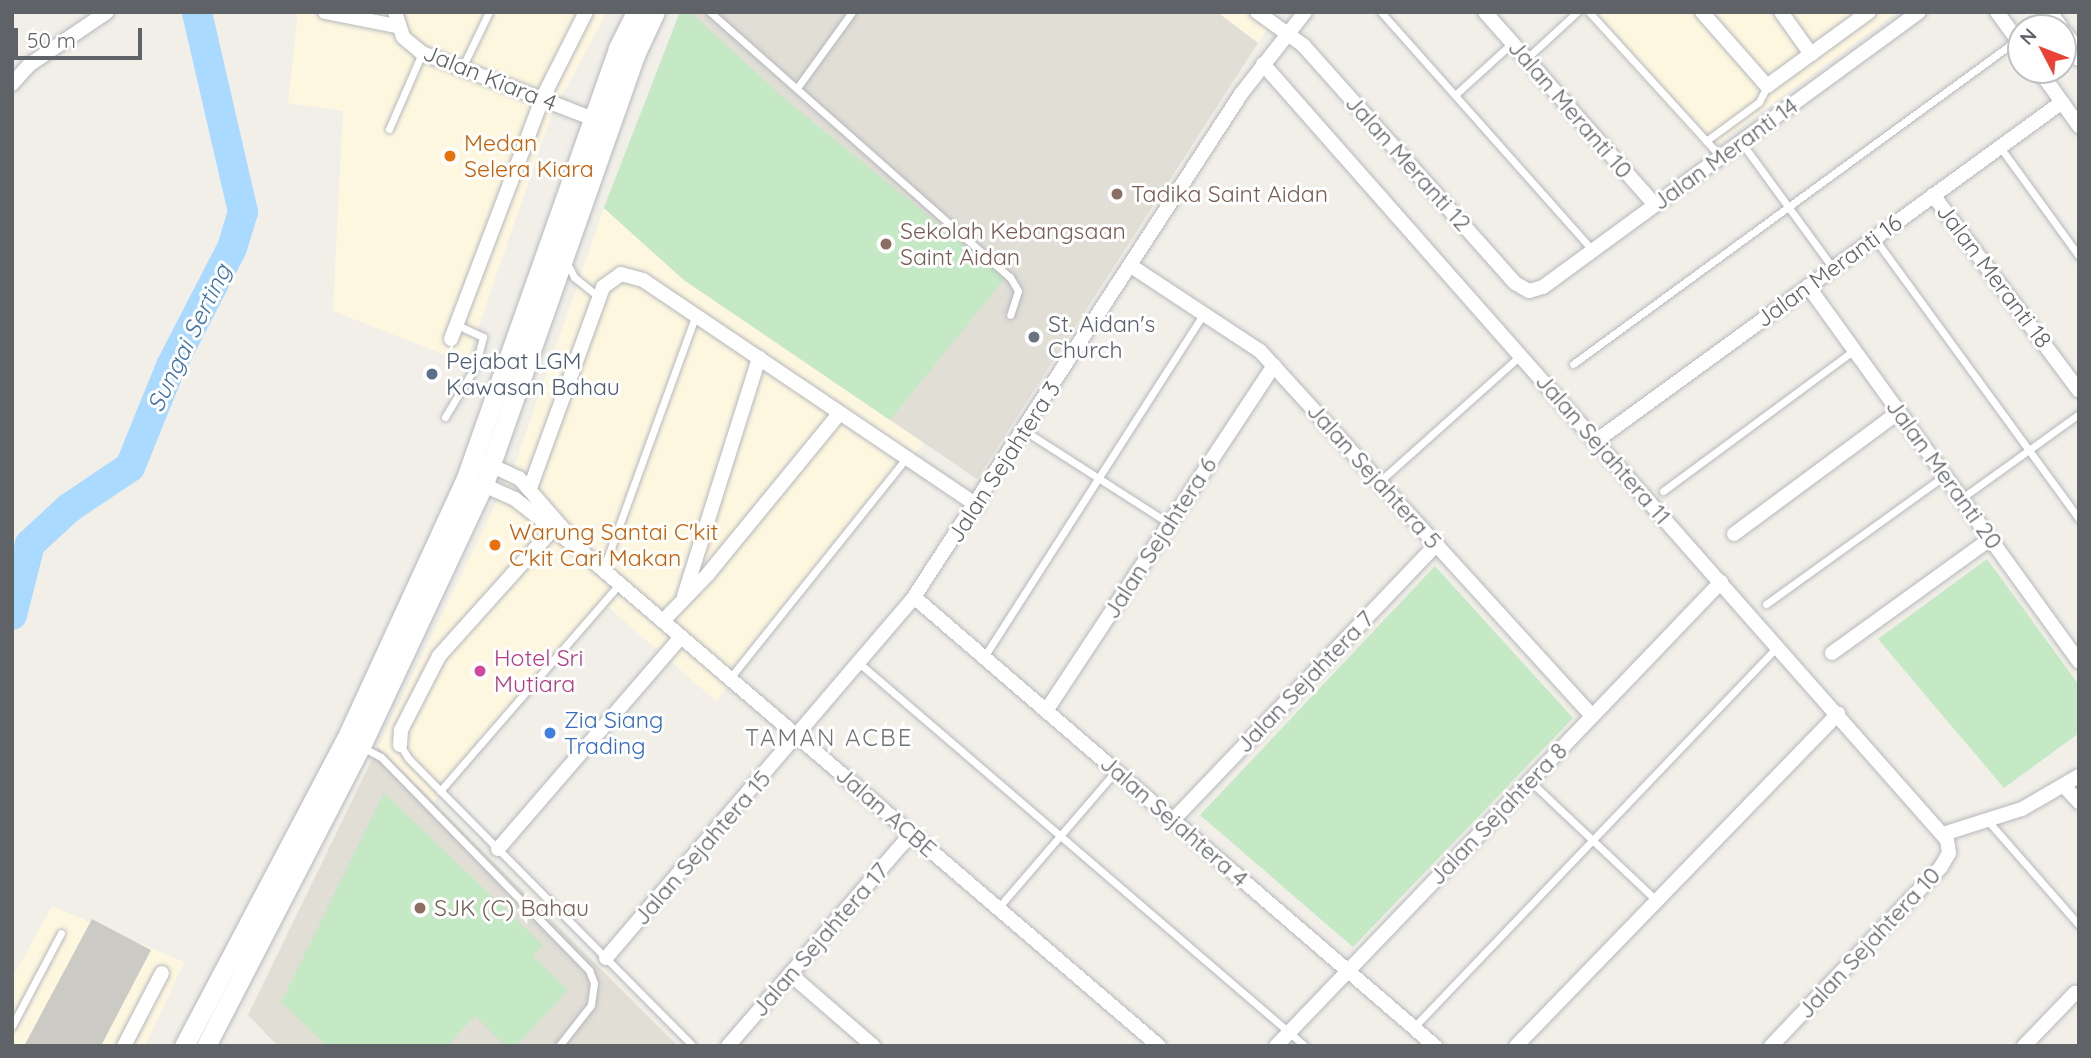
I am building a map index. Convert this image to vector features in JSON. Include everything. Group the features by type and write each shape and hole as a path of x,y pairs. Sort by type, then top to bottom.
{"main road":[{"path":"482,461 564,256 636,12"},
{"path":"206,1046 354,743 475,481 602,122 655,12"},
{"path":"184,1046 354,743"}],"street":[{"path":"12,84 29,65 107,12"},
{"path":"326,12 396,19"},
{"path":"451,340 542,99 586,12"},
{"name":"Jalan Meranti 12","path":"1257,12 1303,45 1515,283 1529,291"},
{"name":"Jalan Sejahtera 3","path":"798,737 914,597 977,505 1263,64 1305,12"},
{"name":"Jalan Meranti 10","path":"1485,12 1655,205"},
{"path":"1702,12 1767,86 1869,12"},
{"path":"1781,12 1811,54"},
{"name":"Jalan Meranti 14","path":"1529,291 1543,287 1919,12"},
{"name":"Jalan Kiara 4","path":"396,19 422,53 602,122"},
{"name":"Jalan Sejahtera 11","path":"1263,64 1943,834"},
{"path":"2049,84 2079,125"},
{"name":"Jalan Meranti 16","path":"1596,441 2062,102"},
{"name":"Jalan Meranti 18","path":"1933,195 2079,391"},
{"name":"Jalan Sejahtera 5","path":"1131,266 1204,313 1274,365 1592,716"},
{"path":"530,488 599,298 616,275 643,280 977,505"},
{"name":"Jalan Meranti 20","path":"1808,286 2079,662"},
{"path":"684,596 759,358"},
{"name":"Jalan Sejahtera 6","path":"1046,711 1274,365"},
{"path":"663,621 684,596 708,574 840,412"},
{"path":"1734,534 1899,412"},
{"name":"Jalan ACBE","path":"482,461 510,471 530,488 580,551"},
{"name":"Jalan ACBE","path":"475,481 515,499 551,531 580,551 1159,1046"},
{"path":"400,745 401,730 439,656 551,531"},
{"path":"1832,653 1990,539"},
{"name":"Jalan Sejahtera 7","path":"1173,820 1437,544"},
{"name":"Jalan Sejahtera 8","path":"1276,1046 1721,582"},
{"name":"Jalan Sejahtera 4","path":"914,597 1435,1046"},
{"path":"498,849 681,637"},
{"path":"1516,1046 1838,714"},
{"name":"Jalan Sejahtera 15","path":"606,958 798,737"},
{"path":"1943,834 1988,821 2065,787 2079,776"},
{"path":"2065,787 2079,802"},
{"name":"Jalan Sejahtera 17","path":"728,1046 911,834"},
{"name":"Jalan Sejahtera 10","path":"1771,1046 1941,867 1949,853 1943,834"},
{"path":"124,1046 162,973"},
{"path":"790,974 873,1046"},
{"path":"2024,1046 2075,993"}],"lane":[{"path":"462,68 489,12"},
{"path":"710,12 1010,276 1018,290 1010,315"},
{"path":"797,88 852,12"},
{"path":"1381,12 1593,251"},
{"path":"1526,59 1577,12"},
{"path":"1589,12 1721,157"},
{"path":"1455,95 1512,43"},
{"path":"1573,364 2007,52"},
{"path":"389,129 422,53"},
{"path":"1706,141 1759,102 1767,86"},
{"path":"1741,142 1833,268"},
{"path":"2000,147 2079,256"},
{"path":"1874,238 2079,519"},
{"path":"564,256 574,277 599,298"},
{"path":"984,657 1204,313"},
{"path":"603,570 696,315"},
{"path":"445,417 475,367 483,337 457,325"},
{"path":"1663,491 1854,350"},
{"path":"1380,481 1521,355"},
{"path":"1961,499 2079,414"},
{"path":"1025,431 1170,524"},
{"path":"729,678 907,458"},
{"path":"1766,604 1945,475"},
{"path":"440,790 619,584"},
{"path":"1414,1028 1777,646"},
{"path":"859,663 1305,1046"},
{"path":"354,743 381,757 589,971 594,984 591,1005 559,1046"},
{"path":"400,745 440,790 693,1046"},
{"path":"998,908 1116,771"},
{"path":"1530,780 1656,901"},
{"path":"1988,821 2079,925"},
{"path":"12,1026 61,933"}],"shaded area":[{"path":"298,12 607,12 552,114 466,363 333,311 343,111 288,103"},
{"name":"Sekolah Kebangsaan Saint Aidan","path":"680,12 1217,12 1258,43 977,479 684,280 604,208"},
{"path":"1217,12 1279,12 1258,43"},
{"path":"1582,12 1897,12 1708,151"},
{"name":"TAMAN ACBE","path":"604,208 684,280 924,443 716,701 607,606 434,802 378,747 515,464"},
{"name":"SJK (C) Bahau","path":"378,747 678,1046 278,1046 248,1015"},
{"path":"52,906 184,962 145,1046 12,1046 12,978"}],"green space":[{"path":"680,12 690,12 785,99 1005,278 890,420 684,280 604,208"},
{"path":"1987,559 2079,685 2079,733 2004,788 1878,639"},
{"path":"1435,566 1573,718 1353,947 1200,815"},
{"name":"SJK (C) Bahau","path":"384,793 543,945 533,956 568,990 516,1046 506,1046 475,1016 447,1046 327,1046 281,1002"}],"building":[{"path":"92,919 151,950 101,1046 24,1046"}],"waterway":[{"name":"Sungai Serting","path":"12,615 30,544 69,508 130,467 171,366 232,248 243,212 197,12"}],"place":[{"name":"Medan Selera Kiara","path":"450,156"},
{"name":"Tadika Saint Aidan","path":"1117,194"},
{"name":"Sekolah Kebangsaan Saint Aidan","path":"886,244"},
{"name":"St. Aidan's Church","path":"1034,337"},
{"name":"Pejabat LGM Kawasan Bahau","path":"432,374"},
{"name":"Warung Santai C'kit C'kit Cari Makan","path":"495,545"},
{"name":"Hotel Sri Mutiara","path":"480,671"},
{"name":"Zia Siang Trading","path":"550,733"},
{"name":"SJK (C) Bahau","path":"420,908"}],"district":[{"name":"TAMAN ACBE","path":"829,738"}]}
